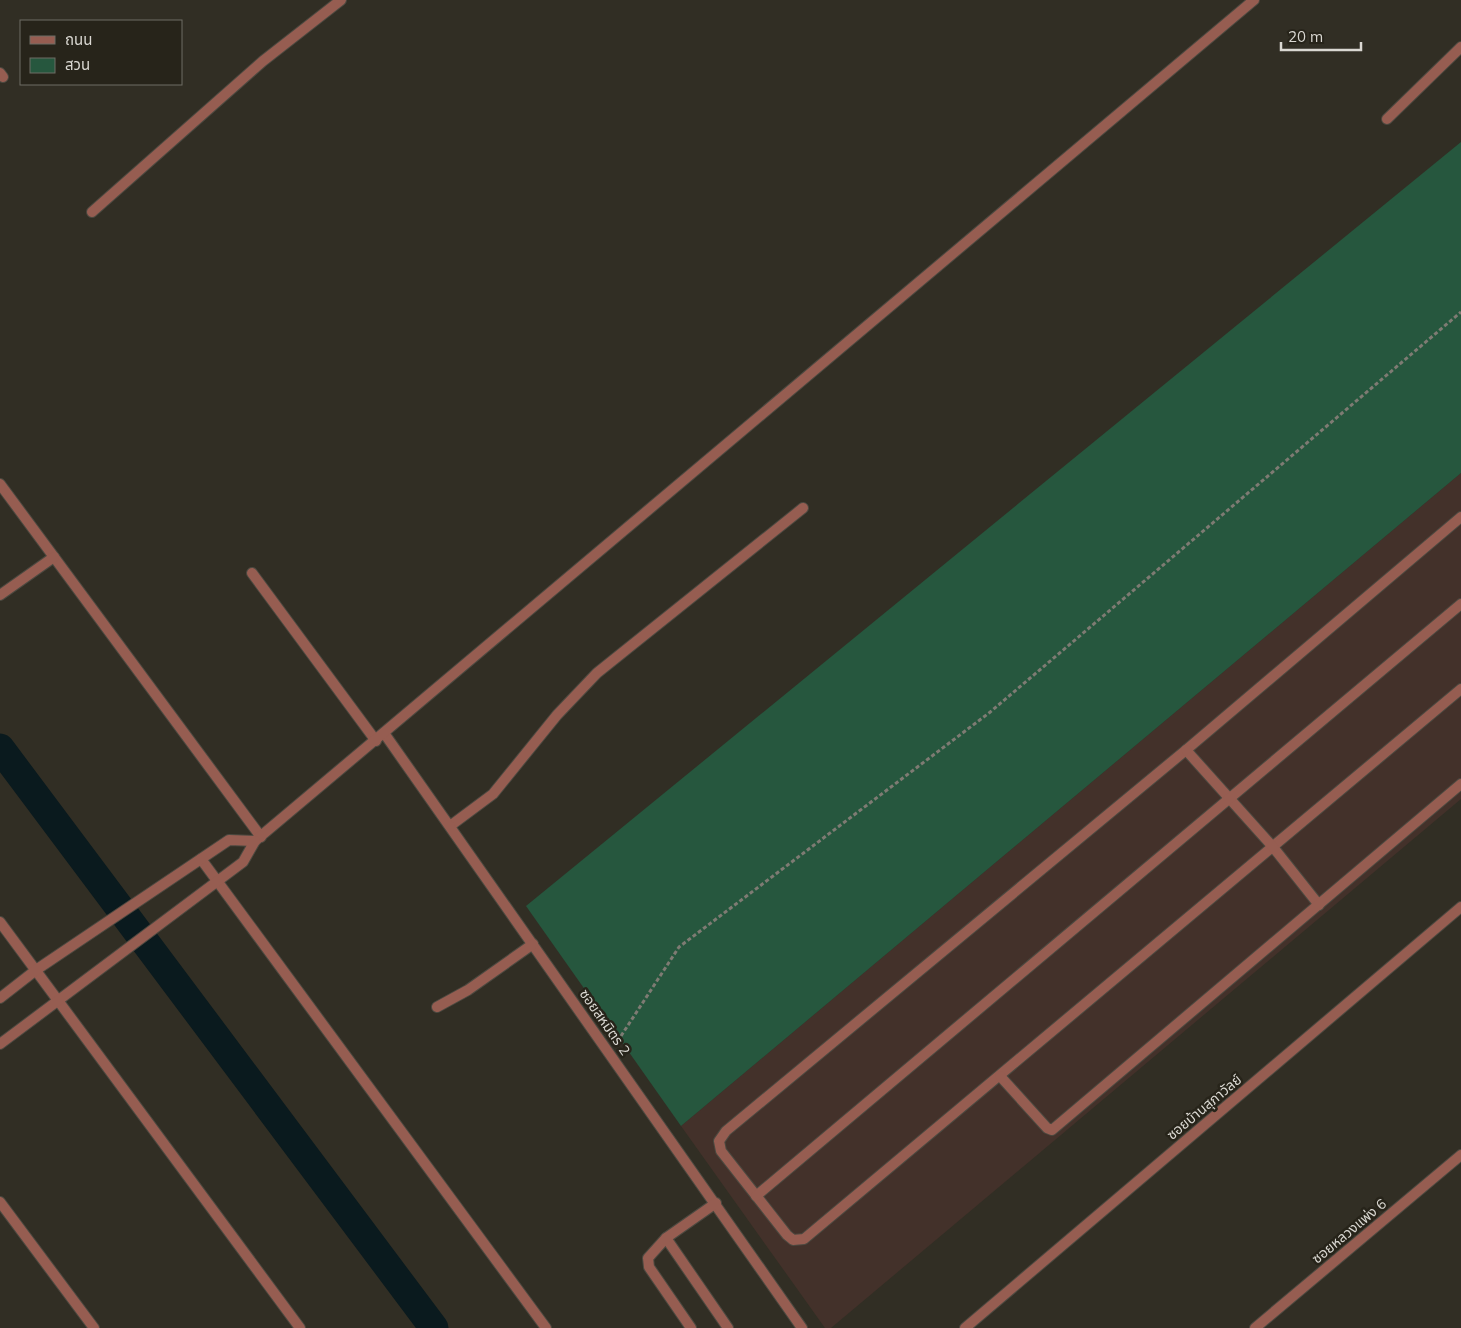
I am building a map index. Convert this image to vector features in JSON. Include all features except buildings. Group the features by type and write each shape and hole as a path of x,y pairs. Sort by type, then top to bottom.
{"street":[{"path":"92,212 262,61 341,0"},
{"path":"0,1044 94,971 243,862 258,839 1254,0"},
{"path":"1387,119 1461,46"},
{"path":"0,484 258,839"},
{"path":"450,826 493,794 557,715 597,673 803,508"},
{"path":"1461,517 1186,750 726,1131 719,1141 721,1151 786,1235 794,1240 804,1239 1461,689"},
{"path":"0,595 54,557"},
{"path":"252,573 376,741"},
{"path":"756,1196 1461,604"},
{"name":"ซอยสหมิตร 2","path":"384,733 802,1328"},
{"path":"1186,750 1273,847 1319,905"},
{"path":"1000,1076 1047,1128 1052,1130 1461,784"},
{"path":"0,998 36,970 229,840 258,839"},
{"path":"202,859 216,881 546,1328"},
{"name":"ซอยบ้านสุภาวัลย์","path":"965,1328 1461,907"},
{"path":"0,922 300,1328"},
{"path":"436,1007 468,990 533,944"},
{"name":"ซอยหลวงแพ่ง 6","path":"1255,1328 1461,1155"},
{"path":"0,1202 94,1328"},
{"path":"691,1328 649,1267 648,1258 666,1238 716,1203"},
{"path":"666,1238 728,1328"}],"path":[{"path":"610,1054 679,947 989,713 1461,312"}],"shaded area":[{"path":"1461,473 1461,799 831,1328 825,1328 681,1126"}],"green space":[{"path":"1461,142 1461,473 681,1126 526,906"}],"waterway":[{"path":"0,748 434,1328"}]}
